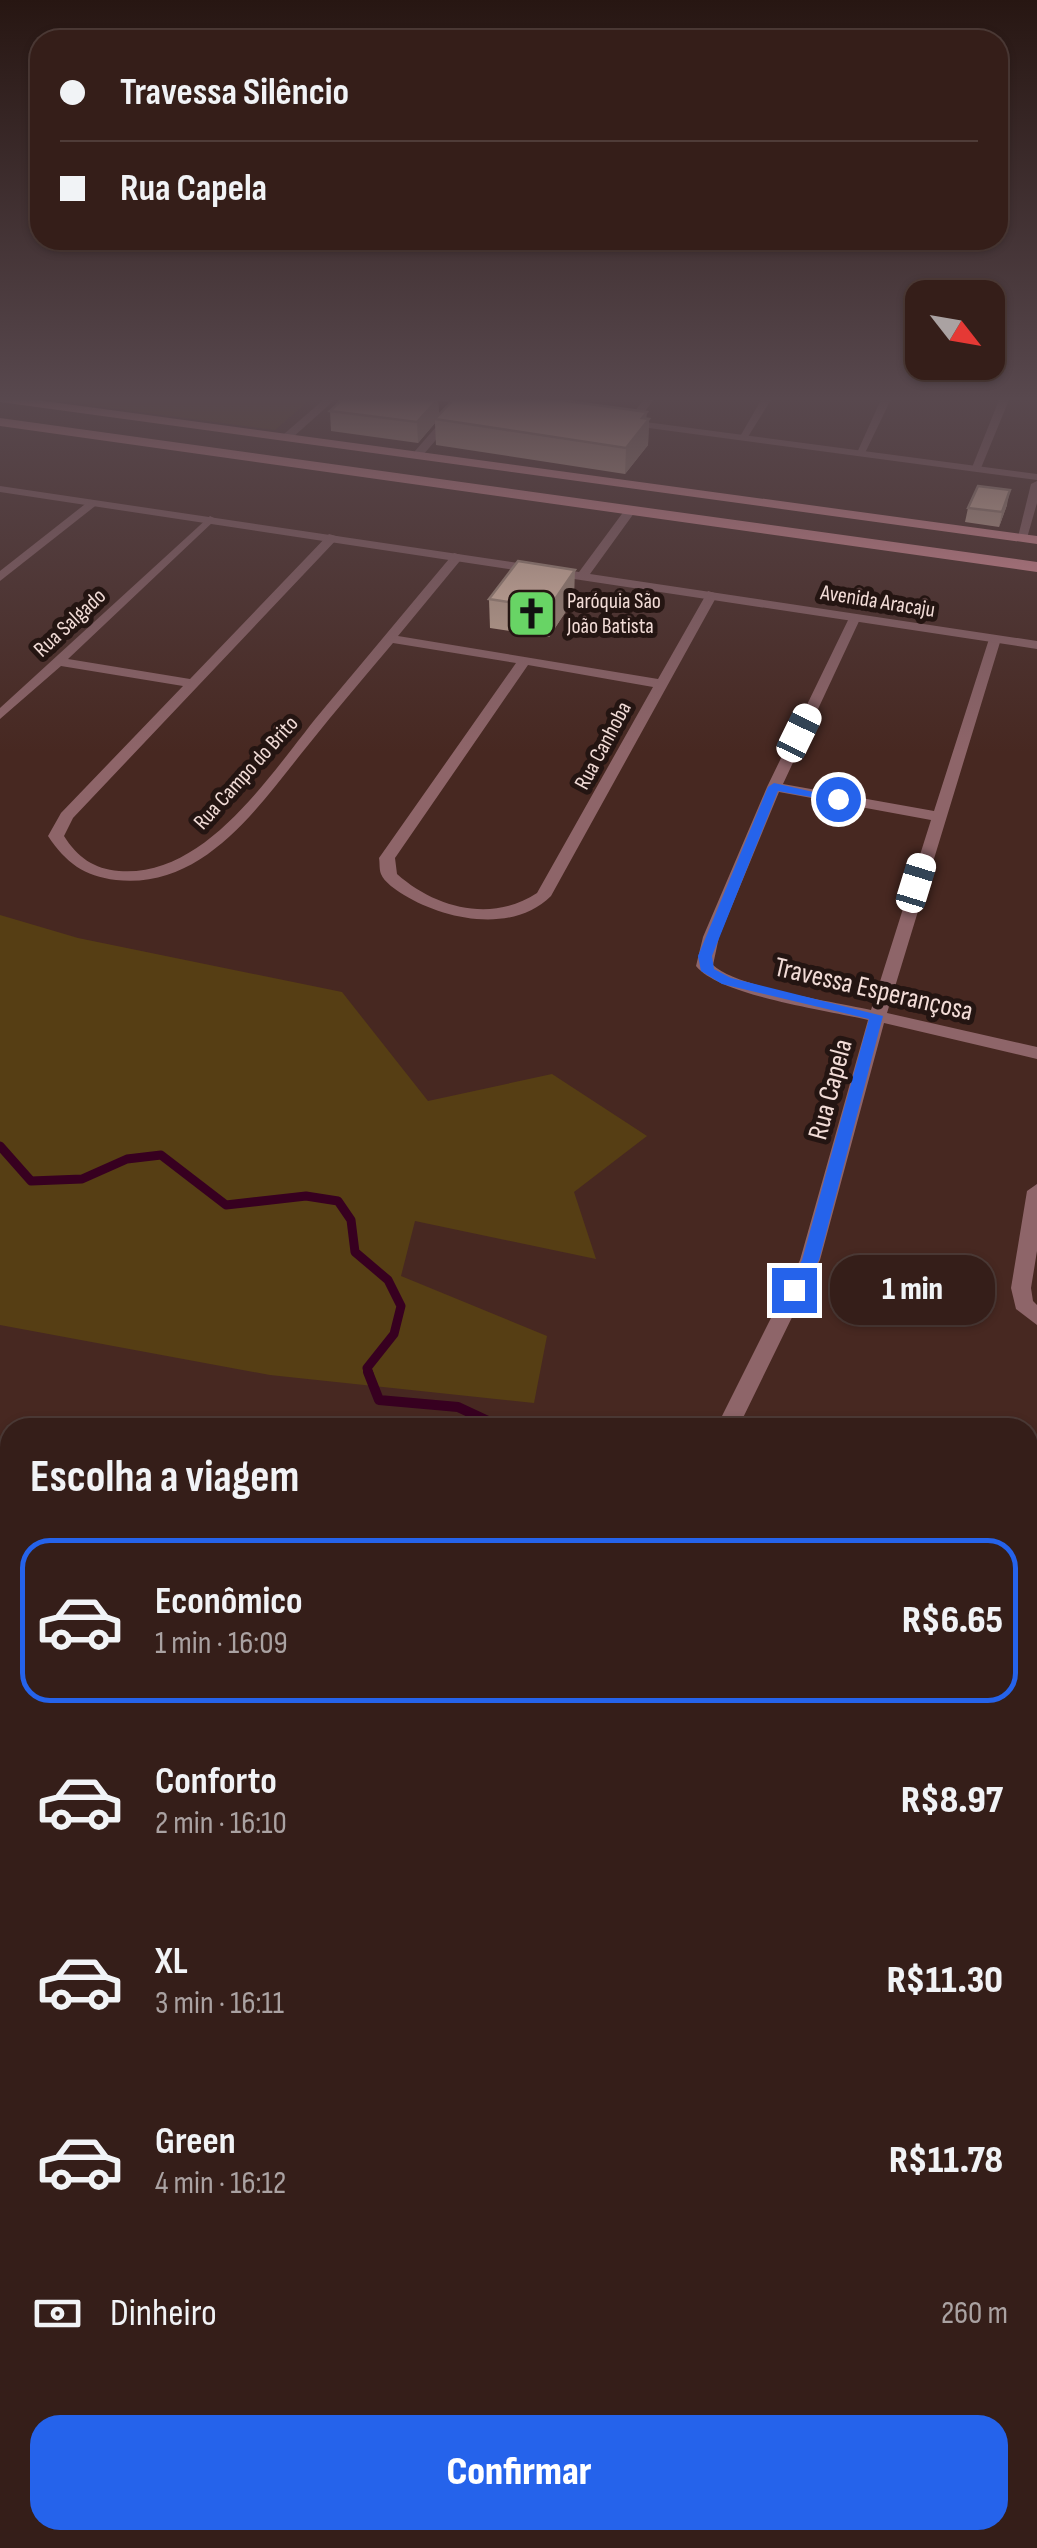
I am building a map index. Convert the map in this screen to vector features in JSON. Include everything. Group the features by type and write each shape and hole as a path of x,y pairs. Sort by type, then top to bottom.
{"main road":[{"path":"670,514 1037,567"},
{"path":"816,536 792,522 820,514"},
{"path":"840,514 1029,539"}],"street":[{"path":"0,577 78,514"},
{"name":"Avenida Aracaju","path":"175,514 1037,645"},
{"path":"584,575 627,514"},
{"path":"1029,539 1032,514"},
{"name":"Rua Salgado","path":"0,714 210,519"},
{"name":"Rua Campo do Brito","path":"333,537 56,830 61,846 81,863 109,876 126,877 175,865 202,852 278,773 458,556"},
{"name":"Rua Canhoba","path":"524,661 400,835 384,865 402,888 441,904 491,914 523,910 542,896 563,866 712,594"},
{"path":"855,616 774,787 936,816"},
{"path":"389,638 661,684"},
{"name":"Rua Capela","path":"732,1418 810,1260 876,1016 995,639"},
{"path":"57,661 192,683"},
{"name":"Travessa Esperançosa","path":"774,787 711,936 704,966 712,975 739,985 1037,1053"},
{"path":"1037,1191 1021,1288 1023,1304 1037,1318"}],"shaded area":[{"path":"0,915 78,938 342,992 428,1101 552,1074 647,1136 574,1192 596,1259 415,1221 401,1276 547,1336 534,1403 270,1375 0,1325"}],"building":[{"path":"518,561 575,570 549,608 489,599"}],"waterway":[{"path":"0,1146 31,1181 82,1179 127,1159 161,1155 226,1205 306,1196 338,1201 351,1220 355,1252 388,1280 401,1306 394,1334 367,1368 369,1374"},
{"path":"368,1372 379,1400 458,1407 482,1418"}],"place":[{"name":"Paróquia São João Batista","path":"532,613"}],"route":[{"path":"794,1290 810,1260 876,1016 726,981 704,966 711,936 774,787 838,799"}]}
